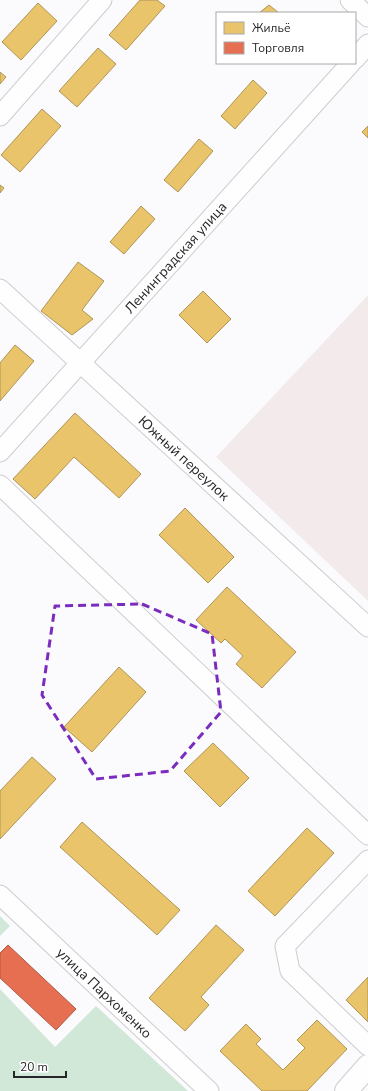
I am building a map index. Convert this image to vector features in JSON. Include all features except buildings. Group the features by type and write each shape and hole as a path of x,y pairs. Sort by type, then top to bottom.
{"main road":[{"path":"346,1091 368,1066"}],"street":[{"path":"0,116 102,0"},
{"path":"350,0 368,17"},
{"path":"356,57 368,44"},
{"name":"Ленинградская улица","path":"0,452 350,64"},
{"name":"Южный переулок","path":"0,289 368,627"},
{"path":"0,485 368,835"},
{"path":"368,860 285,946 290,971 368,1046"},
{"name":"улица Пархоменко","path":"0,895 209,1091"}],"highlighted area":[{"path":"142,604 212,634 221,712 170,771 96,779 42,695 55,606"}],"shaded area":[{"path":"368,295 368,601 216,457"}],"green space":[{"path":"0,916 10,926 0,936"},
{"path":"0,989 55,1047 96,1006 188,1091 0,1091"}]}
